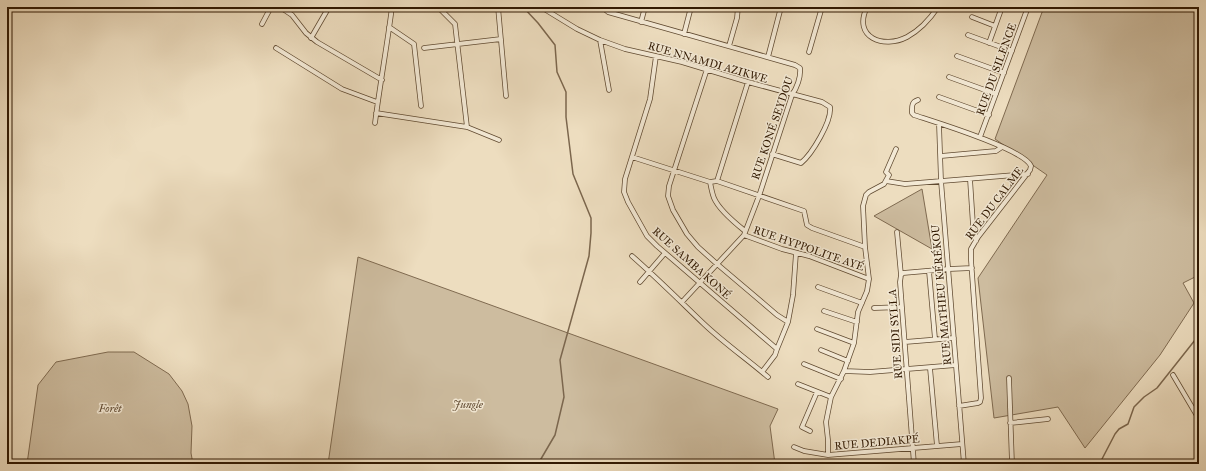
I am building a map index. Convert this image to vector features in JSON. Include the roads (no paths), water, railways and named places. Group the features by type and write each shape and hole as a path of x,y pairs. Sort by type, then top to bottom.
{"street":[{"path":"262,24 270,7"},
{"path":"280,7 292,15 306,33 317,42 382,80"},
{"path":"312,38 329,7"},
{"path":"375,123 392,7"},
{"path":"438,7 455,24 467,128"},
{"path":"498,7 506,96"},
{"name":"RUE NNAMDI AZIKWE","path":"541,7 577,29 600,40 625,49 707,69 792,95 822,102 830,107 830,117 824,130 810,153 801,163 772,154"},
{"name":"RUE KONÉ SEYDOU","path":"602,7 608,12 768,57 795,65 800,68 797,86 792,95 759,196 745,233 682,302"},
{"path":"641,22 644,7"},
{"path":"684,34 691,7"},
{"path":"729,46 737,18 738,7"},
{"path":"768,57 781,7"},
{"path":"809,52 822,7"},
{"path":"867,7 862,21 863,28 867,35 872,38 887,41 901,39 915,32 929,19 938,7"},
{"path":"989,43 1002,8 994,7"},
{"name":"RUE DU SILENCE","path":"980,137 1028,7"},
{"path":"972,17 995,26"},
{"path":"389,27 414,44 421,106"},
{"path":"968,35 1012,51"},
{"path":"424,48 501,39"},
{"path":"600,40 609,90"},
{"path":"276,48 342,89 377,102"},
{"name":"RUE SAMBA KONÉ","path":"656,56 650,99 625,179 624,192 631,208 647,236 699,284 777,349"},
{"path":"957,56 1004,73"},
{"path":"707,69 669,186 668,196 673,210 687,234 698,247 777,315 788,322"},
{"path":"949,77 996,94"},
{"path":"717,181 748,82"},
{"path":"939,97 989,115"},
{"name":"RUE DU CALME","path":"918,100 912,104 913,114 980,137 1028,160 1032,168 971,249 981,398 980,402 978,403 959,406"},
{"path":"376,113 467,128 499,140"},
{"name":"RUE MATHIEU KÉRÉKOU","path":"940,124 941,181 964,464"},
{"path":"941,156 996,151 1002,147"},
{"path":"828,455 826,422 831,397 841,379 854,344 858,312 867,291 869,279 865,247 863,206 866,195 884,184 886,181 889,175 886,172 896,149"},
{"path":"632,157 710,182 717,181 804,211 807,225 812,228 865,247"},
{"path":"886,181 905,184 1028,174"},
{"path":"970,179 976,241"},
{"path":"710,182 713,197 745,233"},
{"path":"897,232 901,275"},
{"name":"RUE HYPPOLITE AYÉ","path":"745,233 869,279"},
{"path":"762,372 775,355 788,322 793,295 796,252"},
{"path":"640,282 665,253"},
{"path":"632,256 733,350 768,377"},
{"name":"RUE SIDI SYLLA","path":"914,464 901,275 903,273 972,268"},
{"path":"930,271 935,339"},
{"path":"818,287 862,303"},
{"path":"874,308 902,307"},
{"path":"824,311 857,322"},
{"path":"817,329 854,344"},
{"path":"905,342 954,338"},
{"path":"821,350 848,361"},
{"path":"804,364 841,379"},
{"path":"844,371 870,372 956,365"},
{"path":"930,368 937,446"},
{"path":"1173,375 1199,419"},
{"path":"1008,378 1012,464"},
{"path":"798,384 831,397"},
{"path":"810,431 802,427 817,392"},
{"path":"1010,423 1048,419"},
{"name":"RUE DEDIAKPÉ","path":"794,447 804,451 828,455 962,444"}],"waterway":[{"path":"523,7 555,45 557,72 566,92 566,117 573,174 591,218 589,256 560,360 564,397 555,435 538,464"},
{"path":"1102,459 1115,434 1119,429 1128,424 1134,407 1144,397 1157,388 1199,335"}],"park label":[{"name":"Jungle","path":"468,404"},
{"name":"Forêt","path":"110,408"}]}
